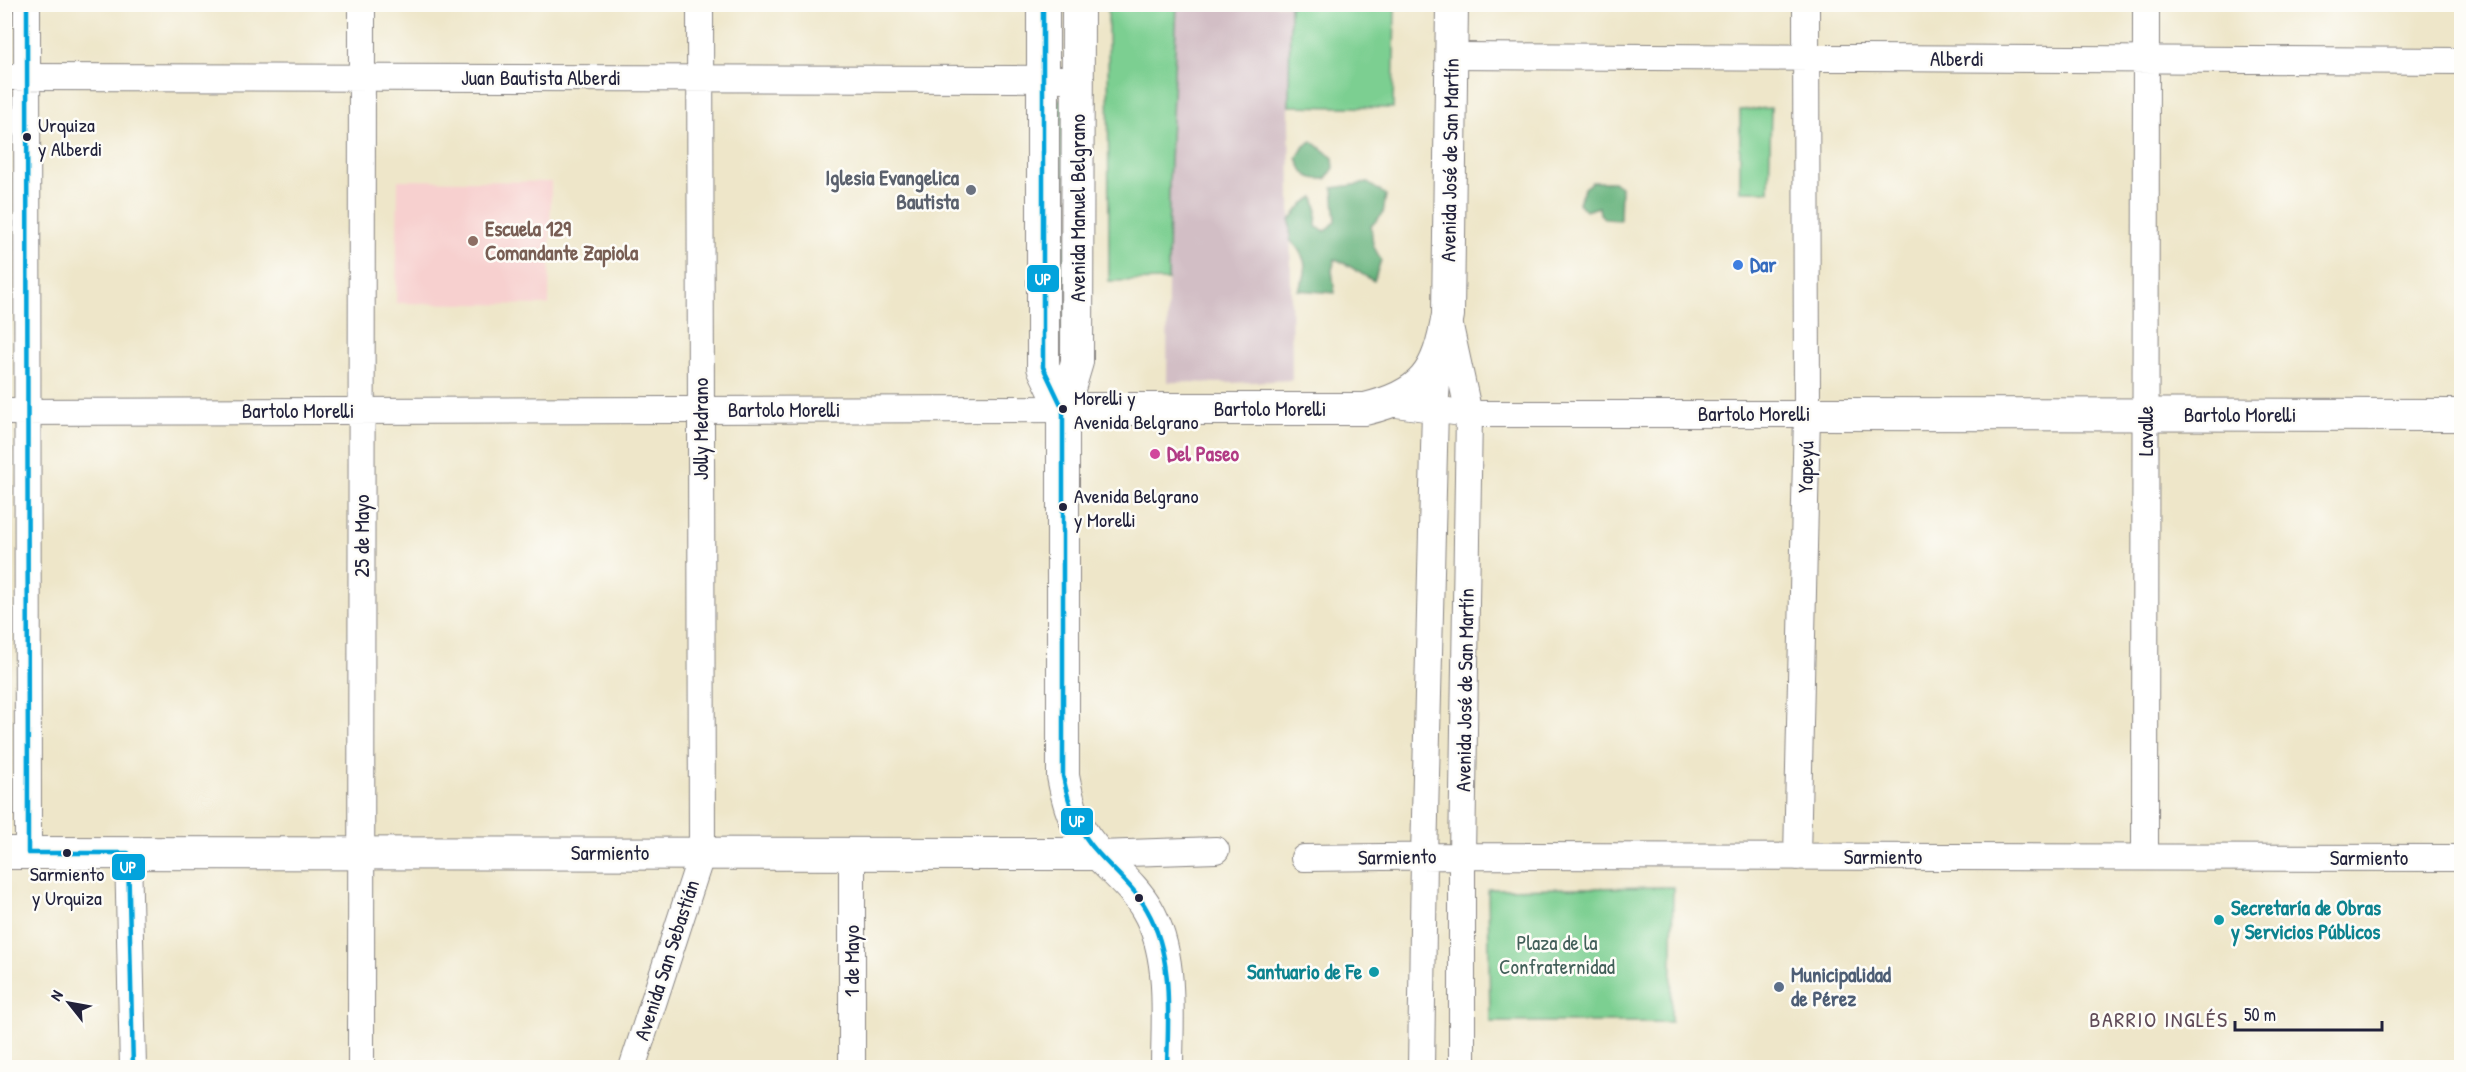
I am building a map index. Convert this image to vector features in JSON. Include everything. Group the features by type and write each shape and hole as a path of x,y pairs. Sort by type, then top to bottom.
{"main road":[{"name":"Avenida Manuel Belgrano","path":"1043,4 1043,368 1063,409"},
{"name":"Avenida Manuel Belgrano","path":"1078,4 1077,362 1063,409 1063,776 1067,800 1085,837 1134,890 1148,911 1160,940 1166,973 1167,1068"},
{"name":"Avenida José de San Martín","path":"1439,358 1448,315 1452,4"},
{"path":"1389,403 1410,393 1426,379 1439,358"},
{"name":"Bartolo Morelli","path":"1063,409 1365,409 1389,403"},
{"name":"Avenida Manuel Belgrano","path":"1062,461 1075,434 1085,423 1112,409"},
{"name":"Bartolo Morelli","path":"1807,414 2462,415"},
{"name":"Sarmiento","path":"16,853 1099,854"}],"street":[{"path":"16,853 16,77 27,4"},
{"name":"25 de Mayo","path":"361,1068 362,4"},
{"name":"Jolly Medrano","path":"700,4 702,854"},
{"name":"Yapeyú","path":"1797,857 1807,414 1806,4"},
{"name":"Lavalle","path":"2145,857 2146,4"},
{"name":"Alberdi","path":"1452,56 2462,61"},
{"name":"Juan Bautista Alberdi","path":"16,77 1078,79"},
{"name":"Avenida José de San Martín","path":"1448,315 1469,414 1462,856 1462,1068"},
{"name":"Avenida José de San Martín","path":"1421,1068 1434,409 1439,358"},
{"name":"Bartolo Morelli","path":"1389,403 1469,414 1807,414"},
{"name":"Bartolo Morelli","path":"16,412 1063,409"},
{"name":"Sarmiento","path":"1099,854 1216,850"},
{"path":"128,853 133,1068"},
{"name":"Avenida San Sebastián","path":"632,1068 702,854"},
{"name":"1 de Mayo","path":"852,854 852,1068"},
{"name":"Sarmiento","path":"1305,858 1462,856 2462,858"}],"shaded area":[{"path":"1177,5 1290,5 1292,380 1230,383 1167,382 1169,184"},
{"name":"Escuela 129 Comandante Zapiola","path":"398,180 551,182 549,305 396,303"}],"green space":[{"path":"1108,5 1177,5 1169,184 1168,280 1109,281"},
{"path":"1290,5 1395,5 1393,108 1289,106"},
{"path":"1064,99 1069,365 1057,369 1057,101"},
{"path":"1771,108 1769,191 1740,191 1740,110"},
{"path":"1312,141 1333,158 1334,168 1326,179 1314,179 1301,169 1297,158 1304,146"},
{"path":"1592,182 1613,182 1621,186 1620,220 1605,219 1600,214 1599,207 1586,211 1579,203 1584,188"},
{"path":"1368,183 1386,195 1383,214 1371,226 1373,245 1381,260 1374,281 1335,259 1332,270 1335,293 1298,290 1304,276 1305,264 1300,251 1290,240 1290,220 1304,203 1314,197 1317,208 1316,227 1326,231 1336,221 1333,188"},
{"name":"Plaza de la Confraternidad","path":"1673,887 1671,1022 1490,1022 1488,889"}],"transit line":[{"name":"UP","path":"27,4 28,853 128,853 133,1068"},
{"name":"UP","path":"1043,4 1043,367 1063,409 1063,776 1071,808 1085,837 1137,894 1156,928 1162,947 1168,987 1167,1068"}],"place":[{"name":"Urquiza y Alberdi","path":"27,137"},
{"name":"Iglesia Evangelica Bautista","path":"971,190"},
{"name":"Escuela 129 Comandante Zapiola","path":"473,241"},
{"name":"Dar","path":"1738,265"},
{"name":"Morelli y Avenida Belgrano","path":"1063,409"},
{"name":"Del Paseo","path":"1155,454"},
{"name":"Avenida Belgrano y Morelli","path":"1063,507"},
{"name":"Sarmiento y Urquiza","path":"67,853"},
{"name":"Secretaría de Obras y Servicios Públicos","path":"2219,920"},
{"name":"Santuario de Fe","path":"1374,972"},
{"name":"Municipalidad de Pérez","path":"1779,987"}],"district":[{"name":"BARRIO INGLÉS","path":"2159,1019"}]}
